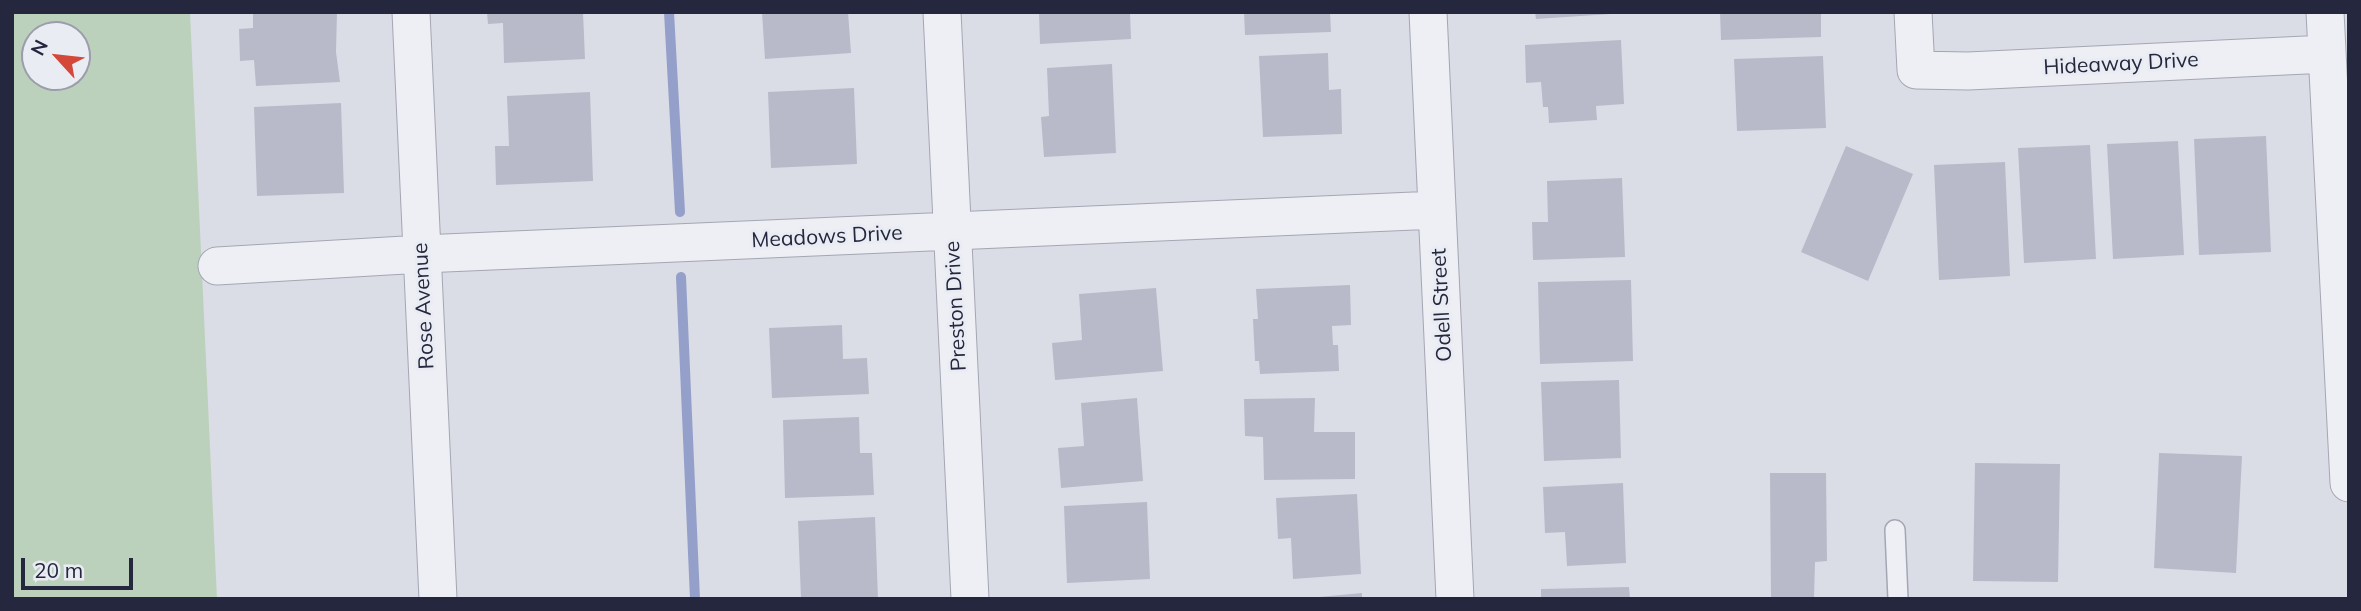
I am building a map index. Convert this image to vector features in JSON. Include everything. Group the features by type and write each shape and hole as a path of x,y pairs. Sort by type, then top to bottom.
{"street":[{"name":"Rose Avenue","path":"411,12 438,599"},
{"name":"Preston Drive","path":"942,12 970,599"},
{"name":"Odell Street","path":"1428,12 1455,599"},
{"name":"Hideaway Drive","path":"1913,12 1916,70 1982,70 2327,54"},
{"path":"2325,12 2349,483"},
{"name":"Meadows Drive","path":"217,266 422,254 1437,210"}],"lane":[{"path":"1895,530 1898,599"}],"green space":[{"path":"12,12 190,12 217,599 12,599"}],"building":[{"path":"253,12 337,12 336,52 340,82 256,86 254,60 240,61 239,29 253,28"},
{"path":"487,12 583,12 585,59 504,63 503,23 488,24"},
{"path":"762,12 848,12 851,53 765,59"},
{"path":"1039,12 1130,12 1131,39 1040,44"},
{"path":"1244,12 1330,12 1331,32 1245,35"},
{"path":"1535,12 1611,12 1611,14 1536,19"},
{"path":"1720,12 1821,12 1821,37 1721,40"},
{"path":"1621,40 1624,104 1596,106 1597,120 1549,123 1548,107 1543,107 1541,82 1526,83 1525,45"},
{"path":"1328,53 1329,90 1341,89 1342,134 1263,137 1259,56"},
{"path":"1823,56 1826,128 1737,131 1734,59"},
{"path":"1112,64 1116,153 1044,157 1041,117 1049,116 1047,68"},
{"path":"854,88 857,164 771,168 768,92"},
{"path":"590,92 593,181 496,185 495,146 509,146 507,96"},
{"path":"341,103 344,193 257,196 254,107"},
{"path":"2266,136 2271,252 2199,255 2194,139"},
{"path":"2178,141 2184,255 2113,259 2107,144"},
{"path":"2090,145 2096,259 2024,263 2018,148"},
{"path":"1846,146 1913,174 1868,281 1801,252"},
{"path":"2005,162 2010,276 1939,280 1934,165"},
{"path":"1622,178 1625,257 1533,260 1532,222 1548,222 1547,181"},
{"path":"1631,280 1633,361 1540,364 1538,282"},
{"path":"1350,285 1351,325 1332,326 1333,345 1338,345 1339,371 1260,374 1259,361 1255,361 1253,319 1258,319 1256,289"},
{"path":"1156,288 1163,371 1055,380 1052,343 1082,340 1079,294"},
{"path":"842,325 843,359 867,358 869,394 772,398 769,328"},
{"path":"1619,380 1621,458 1544,461 1541,382"},
{"path":"1137,398 1143,481 1061,488 1058,448 1084,446 1081,403"},
{"path":"1315,398 1314,432 1355,432 1355,479 1264,480 1263,437 1245,436 1244,399"},
{"path":"859,417 860,453 872,453 874,495 785,498 783,420"},
{"path":"2159,453 2242,456 2236,573 2154,568"},
{"path":"1975,463 2060,464 2058,582 1973,581"},
{"path":"1770,473 1826,473 1827,561 1815,562 1814,599 1771,599"},
{"path":"1623,483 1626,563 1567,566 1565,532 1545,533 1543,487"},
{"path":"1357,494 1361,574 1293,579 1291,538 1278,539 1276,498"},
{"path":"1147,502 1150,579 1067,583 1064,506"},
{"path":"875,517 878,599 801,599 798,521"},
{"path":"1629,587 1630,599 1541,599 1541,589"},
{"path":"1362,593 1362,599 1319,599 1319,597"}],"waterway":[{"path":"669,12 680,212"},
{"path":"681,277 695,599"}]}
